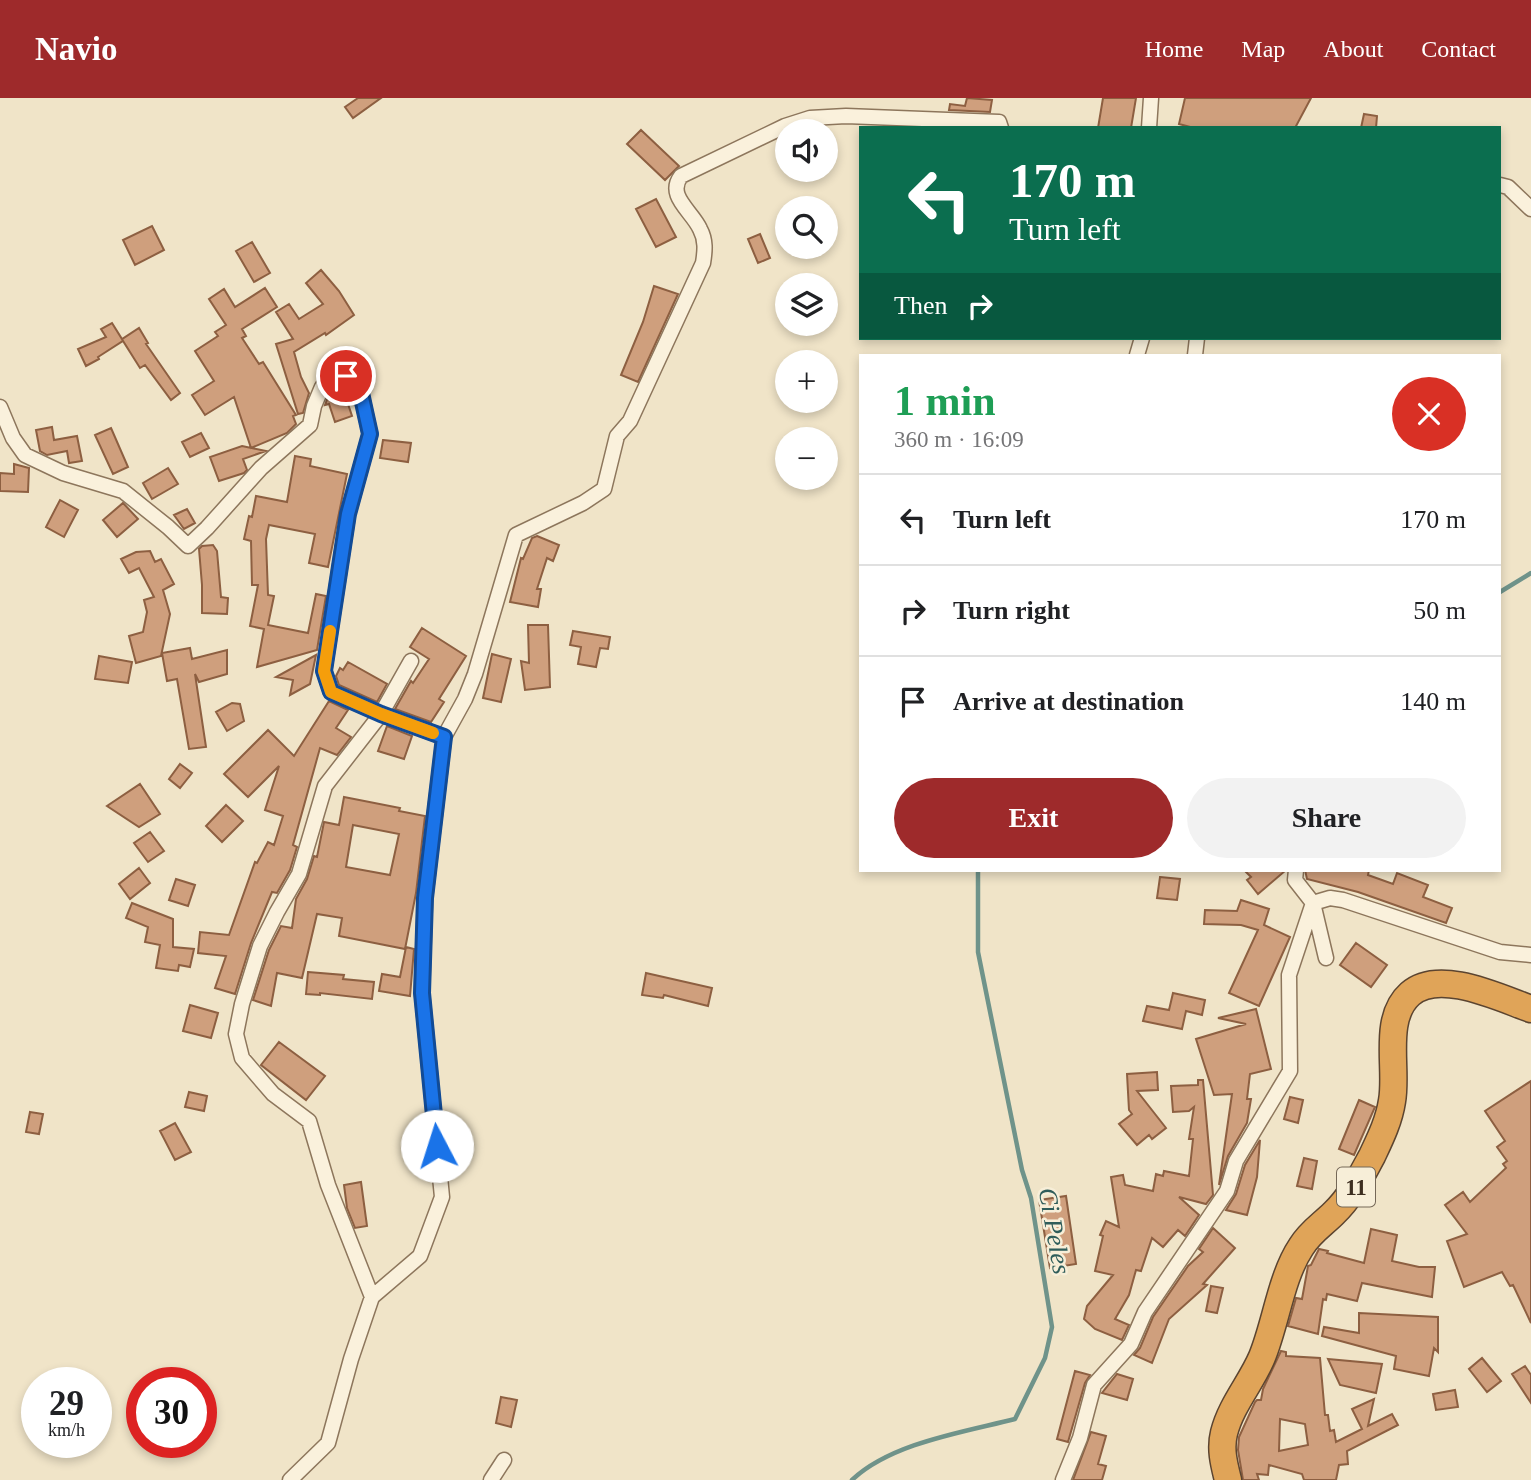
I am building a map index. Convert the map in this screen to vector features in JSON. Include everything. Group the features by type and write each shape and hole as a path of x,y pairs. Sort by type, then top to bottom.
{"highway":[{"name":"11","path":"1228,1480 1222,1450 1224,1432 1235,1405 1261,1359 1292,1262 1314,1229 1334,1213 1357,1185 1388,1120 1393,1100 1394,1026 1403,1001 1415,990 1442,983 1490,994 1531,1009"}],"street":[{"path":"1149,126 1152,98"},
{"path":"290,1480 328,1443 351,1359 372,1297 420,1256 442,1198 422,993 425,898 444,737 466,699 475,674 516,535 583,503 604,489 617,436 630,421 703,263 705,250 700,229 676,194 675,188 681,176 785,125 810,118 838,116 999,122 1000,126"},
{"path":"1501,185 1508,187 1531,209"},
{"path":"0,407 13,438 26,455 63,473 123,491 169,527 188,546 261,468 310,425 322,387 346,376 353,377 359,384 370,434 348,514 324,671 331,692 444,737"},
{"path":"372,1297 328,1185 309,1121 273,1094 252,1071 242,1058 236,1034 260,946 276,912 299,874 325,786 381,714 411,661"},
{"path":"1296,872 1295,880 1313,903 1326,958"},
{"path":"1313,903 1330,898 1343,900 1500,952 1531,955"},
{"path":"1063,1480 1080,1438 1094,1385 1131,1344 1145,1312 1227,1191 1236,1161 1290,1071 1289,975 1313,903"},
{"path":"491,1480 504,1460"}],"building":[{"path":"358,98 381,98 353,118 345,107"},
{"path":"967,98 992,100 990,112 949,110 950,104 965,106"},
{"path":"1103,98 1136,98 1131,126 1098,126"},
{"path":"1185,98 1311,98 1296,126 1179,124"},
{"path":"1364,114 1377,116 1376,126 1361,126"},
{"path":"641,130 679,166 665,180 627,144"},
{"path":"656,199 676,237 656,247 636,209"},
{"path":"152,226 164,250 135,265 123,240"},
{"path":"760,234 770,258 758,263 748,239"},
{"path":"252,242 270,273 254,282 236,251"},
{"path":"321,270 354,315 326,335 325,333 294,352 309,393 303,413 298,414 276,344 293,339 276,312 289,304 299,319 323,304 306,283"},
{"path":"654,286 678,294 638,382 621,375 643,322"},
{"path":"265,288 277,307 242,329 246,336 242,338 259,364 263,362 296,415 293,416 296,424 287,433 251,448 234,397 205,415 192,395 214,381 195,351 218,336 215,332 226,325 209,299 224,289 235,307"},
{"path":"112,323 122,339 139,328 148,343 146,344 180,393 171,400 145,365 140,368 123,341 86,366 78,349 106,337 101,329"},
{"path":"348,386 352,396 346,398 352,416 335,422 329,404 325,405 329,394"},
{"path":"52,427 54,440 77,436 82,461 69,463 67,451 47,455 40,451 36,430"},
{"path":"111,428 128,467 113,474 95,435"},
{"path":"201,433 209,448 190,457 182,442"},
{"path":"383,440 411,443 408,462 380,458"},
{"path":"242,446 266,451 243,459 247,470 244,473 219,481 210,457"},
{"path":"295,456 311,459 310,466 347,474 328,567 309,563 315,534 269,525 266,539 268,595 274,596 268,625 308,633 316,594 326,596 317,650 257,667 264,629 250,626 258,585 252,585 251,541 244,539 256,496 287,502"},
{"path":"14,464 29,468 28,492 0,491 0,473 14,474"},
{"path":"168,468 178,484 152,499 143,483"},
{"path":"60,500 78,510 64,537 46,527"},
{"path":"123,503 138,519 117,537 103,520"},
{"path":"187,509 195,523 184,529 174,515"},
{"path":"537,536 559,545 553,561 547,558 537,589 541,589 538,607 510,602 521,558 523,559 532,538"},
{"path":"213,545 217,551 221,597 228,598 227,614 202,613 199,549"},
{"path":"150,551 155,562 161,559 174,584 163,590 170,614 161,656 136,663 129,636 143,632 147,612 144,600 154,597 139,568 129,573 121,559 136,552"},
{"path":"528,625 548,625 550,687 525,690 521,661 529,663"},
{"path":"422,628 466,656 439,699 444,702 431,722 395,709 411,681 413,683 429,659 410,647"},
{"path":"573,631 610,637 608,649 600,648 596,667 578,664 581,647 570,645"},
{"path":"190,648 192,659 227,650 227,674 199,682 195,674 206,747 189,749 177,679 167,681 162,653"},
{"path":"492,654 511,659 501,702 483,698"},
{"path":"316,655 310,684 290,695 293,680 276,677"},
{"path":"99,656 132,662 128,683 95,679"},
{"path":"348,662 387,684 377,702 339,685 336,676 340,668 343,670"},
{"path":"329,701 348,710 336,728 351,737 337,755 320,748 293,845 297,847 290,870 277,893 272,892 251,943 235,994 215,988 226,956 198,953 200,932 229,935 255,862 257,863 268,842 274,845 283,816 265,810 279,766 248,797 224,774 268,730 294,756"},
{"path":"232,703 240,704 244,721 227,731 216,712"},
{"path":"387,726 412,736 404,759 378,751"},
{"path":"180,764 192,773 180,788 169,779"},
{"path":"140,784 160,814 139,827 107,806"},
{"path":"344,797 425,816 416,893 405,949 339,936 342,918 317,914 302,978 277,973 271,1006 253,1000 269,950 281,926 292,928 296,899 307,879 314,856 317,857 324,822 339,825","holes":["353,825 399,834 390,875 346,867"]},
{"path":"226,805 243,821 222,842 206,826"},
{"path":"150,832 164,851 148,862 134,843"},
{"path":"139,868 150,883 130,899 119,884"},
{"path":"1246,872 1284,872 1258,894 1247,880 1251,877"},
{"path":"1305,872 1369,872 1368,875 1393,884 1397,873 1428,885 1423,897 1452,908 1446,923 1358,892 1307,879"},
{"path":"1160,877 1180,879 1177,900 1157,898"},
{"path":"176,879 195,885 188,906 169,900"},
{"path":"1241,900 1269,909 1264,925 1290,937 1259,1006 1229,993 1258,930 1241,925 1204,924 1205,910 1237,911"},
{"path":"132,903 173,919 173,947 194,949 190,967 179,965 178,971 156,968 160,945 145,942 148,927 126,918"},
{"path":"1356,943 1387,965 1371,987 1340,965"},
{"path":"406,947 414,949 410,996 379,991 382,974 400,977"},
{"path":"308,972 344,975 343,979 374,982 372,999 306,994"},
{"path":"646,973 712,988 708,1006 664,995 663,998 642,995"},
{"path":"1173,993 1205,1000 1202,1015 1186,1011 1182,1029 1143,1021 1147,1006 1169,1010"},
{"path":"190,1005 218,1013 211,1038 183,1031"},
{"path":"1256,1009 1271,1069 1250,1074 1247,1099 1251,1099 1247,1123 1228,1156 1219,1185 1232,1094 1214,1095 1196,1039 1246,1024 1218,1018"},
{"path":"279,1042 325,1076 306,1100 261,1065"},
{"path":"1157,1072 1158,1090 1137,1091 1166,1128 1152,1139 1149,1135 1137,1145 1119,1124 1132,1114 1129,1110 1127,1074"},
{"path":"1198,1080 1203,1080 1213,1195 1206,1204 1179,1197 1199,1215 1185,1236 1178,1230 1163,1247 1152,1238 1141,1271 1136,1270 1129,1295 1115,1319 1129,1325 1122,1340 1095,1329 1084,1319 1087,1306 1113,1275 1095,1271 1103,1236 1100,1235 1106,1221 1119,1227 1111,1177 1123,1175 1125,1185 1153,1191 1156,1174 1163,1176 1164,1171 1189,1176 1193,1139 1189,1139 1194,1107 1189,1111 1173,1112 1171,1086 1198,1085"},
{"path":"1531,1081 1531,1323 1513,1285 1510,1286 1502,1272 1464,1287 1447,1241 1467,1234 1445,1205 1463,1192 1470,1202 1506,1168 1503,1164 1507,1161 1497,1147 1505,1141 1485,1111"},
{"path":"189,1092 207,1096 204,1111 185,1107"},
{"path":"1290,1097 1303,1100 1298,1123 1284,1119"},
{"path":"1359,1100 1375,1107 1354,1155 1339,1149"},
{"path":"30,1112 43,1114 39,1134 26,1132"},
{"path":"175,1123 191,1152 175,1160 160,1131"},
{"path":"1260,1140 1257,1177 1247,1215 1226,1210 1236,1194 1245,1165"},
{"path":"1304,1158 1317,1161 1312,1189 1297,1186"},
{"path":"361,1182 367,1226 355,1228 347,1208 344,1185"},
{"path":"1066,1196 1076,1264 1050,1268 1039,1200"},
{"path":"1213,1228 1235,1248 1203,1284 1207,1285 1169,1319 1152,1363 1134,1355 1140,1348 1153,1317 1188,1266 1203,1252 1199,1249"},
{"path":"1371,1229 1397,1235 1392,1261 1419,1267 1435,1267 1432,1297 1362,1283 1357,1301 1327,1294 1326,1300 1323,1299 1318,1334 1288,1326 1296,1298 1302,1299 1308,1266 1319,1249 1364,1263"},
{"path":"1211,1286 1223,1288 1217,1313 1206,1311"},
{"path":"1359,1313 1438,1317 1438,1352 1434,1348 1429,1376 1394,1369 1396,1356 1322,1336 1324,1327 1359,1333"},
{"path":"1281,1351 1286,1352 1286,1356 1320,1358 1325,1415 1328,1415 1330,1431 1334,1430 1336,1442 1362,1429 1352,1409 1374,1399 1368,1426 1392,1414 1398,1425 1347,1451 1348,1464 1339,1465 1336,1480 1304,1480 1302,1474 1269,1465 1268,1475 1257,1474 1259,1480 1243,1480 1238,1450 1239,1437 1255,1402 1261,1400 1263,1389","holes":["1280,1419 1305,1424 1308,1445 1279,1451"]},
{"path":"1482,1358 1501,1381 1487,1392 1469,1369"},
{"path":"1328,1359 1382,1364 1376,1393 1340,1385"},
{"path":"1525,1366 1531,1375 1531,1403 1512,1374"},
{"path":"1075,1371 1090,1375 1085,1383 1068,1442 1057,1439"},
{"path":"1117,1374 1133,1379 1127,1400 1102,1393"},
{"path":"1455,1390 1458,1407 1436,1410 1433,1394"},
{"path":"501,1397 517,1400 511,1427 496,1423"},
{"path":"1091,1432 1106,1436 1098,1464 1106,1466 1102,1480 1073,1480"}],"waterway":[{"name":"Ci Peles","path":"1501,591 1531,573"},
{"name":"Ci Peles","path":"852,1480 868,1467 907,1448 951,1434 1015,1419 1045,1358 1052,1327 1031,1198 1022,1170 978,952 978,872"}],"slow traffic":[{"path":"330,631 324,671 331,692 433,733"}],"route":[{"path":"346,376 353,377 359,384 370,434 348,514 324,671 331,692 444,737 425,898 422,993 437,1146"}]}
